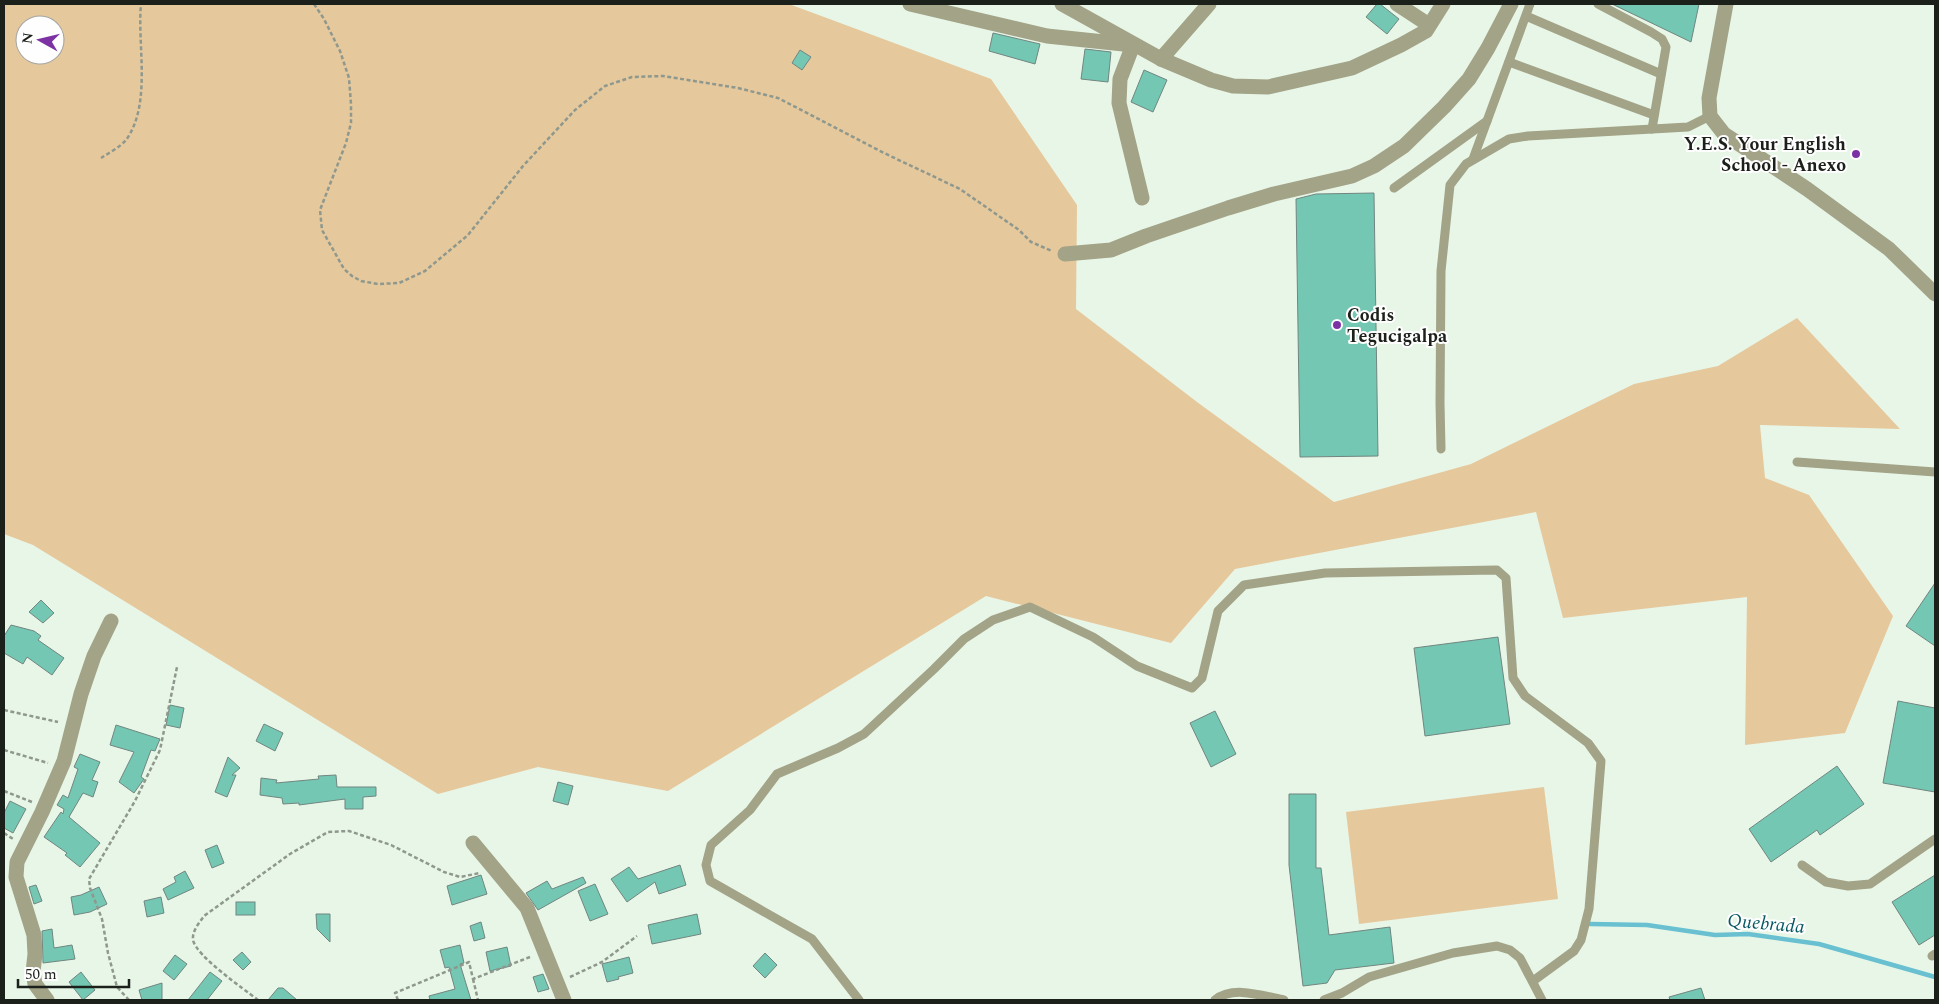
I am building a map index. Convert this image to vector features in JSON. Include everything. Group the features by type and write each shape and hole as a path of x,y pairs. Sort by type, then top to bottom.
{"street":[{"path":"910,4 1047,36 1133,44"},
{"path":"1062,4 1161,59 1211,80 1233,86 1268,87 1352,68 1401,45 1426,31 1443,4"},
{"path":"1161,59 1209,4"},
{"path":"1397,4 1429,25"},
{"path":"1065,254 1112,250 1146,236 1228,208 1274,194 1352,176 1374,166 1404,146 1444,107 1469,79 1512,4"},
{"path":"1726,4 1709,98 1710,116 1724,134 1807,189 1889,249 1935,294"},
{"path":"1133,44 1120,79 1119,103 1142,198"},
{"path":"47,1000 36,984 33,972 36,954 34,935 16,878 16,862 45,808 62,767 94,656 111,621"},
{"path":"473,843 527,908 546,951 564,1000"}],"lane":[{"path":"1473,159 1530,4"},
{"path":"1598,4 1662,39 1666,47 1652,129"},
{"path":"1526,16 1661,74"},
{"path":"1509,62 1654,115"},
{"path":"1441,449 1442,262 1450,185 1466,164 1508,139 1528,136 1688,127 1710,116"},
{"path":"1394,188 1488,120"},
{"path":"1797,462 1935,472"},
{"path":"859,1000 812,939 710,882 706,865 711,845 750,810 777,774 838,748 864,734 934,669 964,638 993,620 1030,607 1093,637 1137,666 1192,688 1202,678 1218,611 1244,585 1325,574 1497,570 1506,578 1513,678 1525,696 1588,743 1600,761 1589,909 1581,940 1574,951 1533,981"},
{"path":"1802,865 1826,882 1848,886 1870,884 1935,839"},
{"path":"1324,1000 1342,993 1369,977 1453,953 1497,946 1510,950 1520,958 1542,1000"},
{"path":"1215,1000 1222,995 1244,992 1284,1000"}],"path":[{"path":"101,158 125,142 134,125 141,91 141,4"},
{"path":"314,4 324,18 340,51 349,78 351,104 351,123 348,136 320,210 322,230 344,269 352,276 361,280 378,284 399,283 426,271 468,235 523,166 575,110 605,86 632,77 663,76 738,88 778,98 884,153 960,188 1019,230 1031,242 1045,249 1065,254"},
{"path":"128,1000 117,988 102,919 90,888 89,879 135,801 160,750 177,667"},
{"path":"4,710 74,726"},
{"path":"4,750 62,767"},
{"path":"4,791 45,808"},
{"path":"258,1000 200,954 193,940 196,927 204,916 290,854 328,832 349,831 391,845 444,872 460,877 473,876 493,867"},
{"path":"558,983 602,962 637,936"},
{"path":"472,979 546,951"},
{"path":"398,1000 396,993 469,962 478,1000"}],"shaded area":[{"path":"4,4 789,4 991,79 1077,205 1076,309 1197,402 1334,502 1471,464 1634,384 1718,366 1797,318 1900,429 1760,425 1765,478 1809,495 1893,616 1845,733 1745,745 1747,597 1563,618 1536,512 1235,569 1171,643 986,596 668,791 538,767 438,794 33,545 4,534"},
{"path":"1544,787 1558,899 1359,924 1346,812"}],"building":[{"path":"1377,4 1380,4 1399,19 1387,34 1366,17"},
{"path":"1612,4 1699,4 1691,42"},
{"path":"993,33 1040,44 1035,64 989,51"},
{"path":"1085,49 1111,52 1108,82 1081,79"},
{"path":"800,50 811,57 802,70 792,63"},
{"path":"1144,70 1167,80 1153,112 1131,102"},
{"name":"Codis Tegucigalpa","path":"1374,193 1378,456 1300,457 1296,199 1316,194"},
{"path":"1935,583 1935,646 1906,626"},
{"path":"41,600 54,613 43,623 29,612"},
{"path":"11,625 34,631 41,636 38,640 64,658 52,675 27,657 23,664 4,653 4,636"},
{"path":"1498,637 1510,724 1425,736 1414,648"},
{"path":"1898,701 1935,708 1935,792 1883,783"},
{"path":"170,705 184,708 180,728 166,725"},
{"path":"1215,711 1236,754 1211,767 1190,723"},
{"path":"264,724 283,733 275,751 256,741"},
{"path":"116,725 160,739 155,751 151,750 141,777 144,779 134,793 119,782 134,752 110,745"},
{"path":"80,754 100,762 92,780 98,782 93,797 83,793 69,817 100,843 80,867 65,855 67,853 44,837 61,812 63,814 64,809 57,805 63,795 68,798 78,769 74,767"},
{"path":"228,757 240,768 232,775 236,775 227,797 215,792"},
{"path":"1837,766 1864,804 1820,835 1817,830 1771,862 1749,829"},
{"path":"336,775 337,787 376,787 376,796 363,797 363,809 345,809 345,799 299,805 299,803 283,804 282,798 260,795 261,778 277,780 276,783 319,779 318,776"},
{"path":"558,782 573,786 568,805 553,801"},
{"path":"1289,794 1316,794 1316,868 1321,868 1329,935 1390,927 1394,963 1335,970 1327,983 1303,986 1289,865"},
{"path":"10,801 26,809 13,833 4,828 4,813"},
{"path":"217,845 224,863 212,868 205,850"},
{"path":"680,865 686,885 659,894 655,882 627,902 611,879 629,867 638,879"},
{"path":"185,871 194,888 168,900 163,889 176,882 174,877"},
{"path":"481,875 487,894 452,905 447,886"},
{"path":"1935,875 1935,935 1919,945 1892,902"},
{"path":"583,877 586,883 538,910 526,893 547,881 552,889"},
{"path":"595,884 608,914 590,921 578,891"},
{"path":"36,885 42,901 34,904 29,887"},
{"path":"99,887 107,904 90,912 74,915 71,897"},
{"path":"161,897 164,913 147,917 144,901"},
{"path":"236,902 255,902 255,915 236,915"},
{"path":"316,914 330,914 330,942 317,929"},
{"path":"697,914 701,934 652,944 648,925"},
{"path":"481,922 485,938 474,941 470,926"},
{"path":"52,929 54,948 72,945 75,959 43,963 42,931"},
{"path":"460,945 464,963 460,964 471,1000 430,1000 429,996 455,989 449,967 445,968 440,950"},
{"path":"507,947 511,966 490,971 486,952"},
{"path":"242,952 251,962 243,970 233,960"},
{"path":"765,953 777,965 765,978 753,966"},
{"path":"175,955 187,964 174,980 163,971"},
{"path":"629,957 633,973 607,982 602,964"},
{"path":"81,972 95,990 83,1000 69,982"},
{"path":"210,972 222,981 207,1000 188,1000"},
{"path":"543,974 549,989 538,992 533,977"},
{"path":"162,983 162,1000 142,1000 139,990"},
{"path":"278,988 283,988 297,1000 268,1000"},
{"path":"1701,988 1705,1000 1670,1000 1669,997"}],"waterway":[{"name":"Quebrada","path":"1590,924 1647,925 1715,935 1748,934 1819,944 1935,977"}],"place":[{"name":"Y.E.S. Your English School - Anexo","path":"1856,154"},
{"name":"Codis Tegucigalpa","path":"1337,325"}]}
